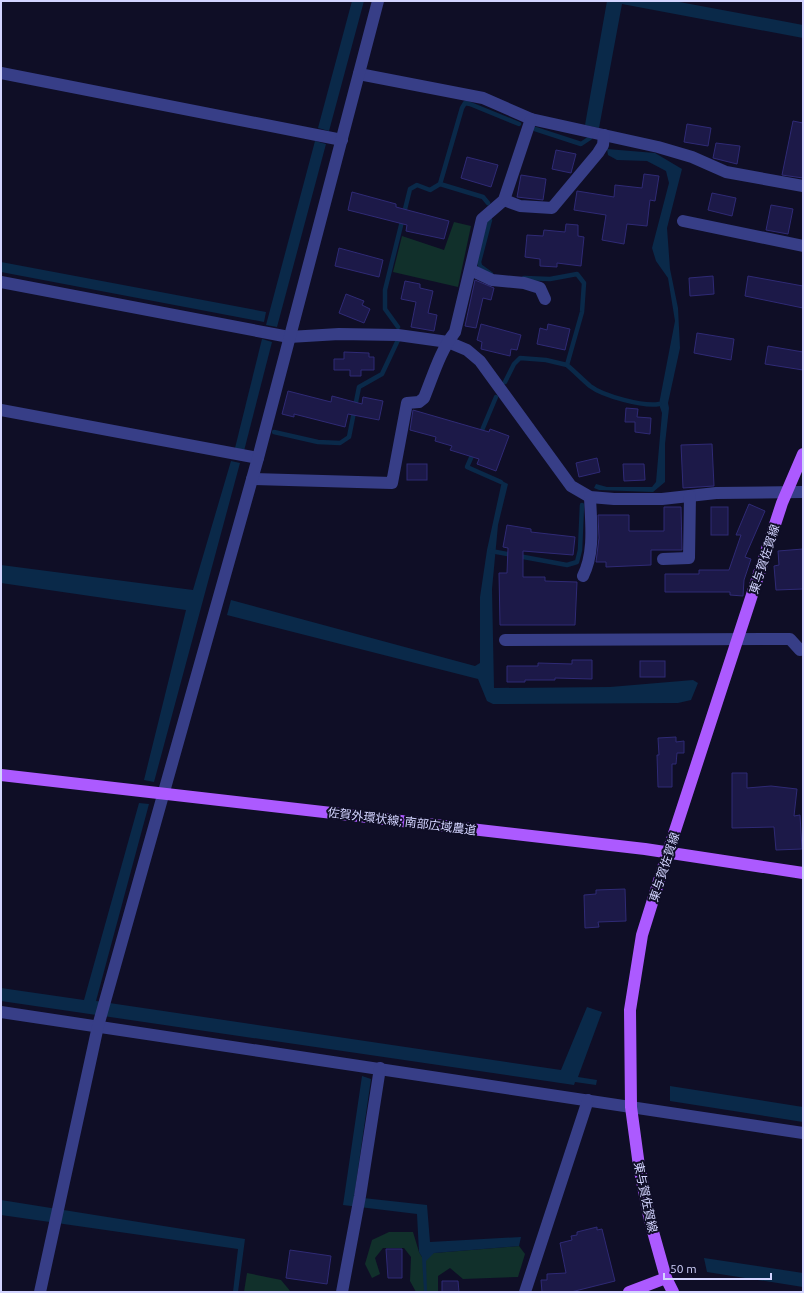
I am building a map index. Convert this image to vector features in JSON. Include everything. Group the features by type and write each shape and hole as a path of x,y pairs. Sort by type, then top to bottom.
{"main road":[{"name":"東与賀佐賀線","path":"674,1292 666,1278 646,1206 631,1107 630,1010 642,935 786,492 803,454"},
{"name":"佐賀外環状線; 南部広域農道","path":"1,775 668,852 803,873"},
{"path":"629,1292 666,1278"}],"street":[{"path":"40,1292 99,1022 258,458 378,1"},
{"path":"1,73 342,140"},
{"path":"359,74 483,98 531,119 658,147 689,156 726,172 803,186"},
{"path":"252,479 392,484 407,403 419,402 424,398 448,342 455,332 482,219 504,200 531,119"},
{"path":"504,200 520,206 552,208 598,153 603,145 604,135"},
{"path":"683,221 803,246"},
{"path":"471,270 492,280 524,282 540,288 545,299"},
{"path":"1,282 289,337 339,334 398,335 448,342 467,350 480,360 571,486 590,497 614,499 662,499 690,496 803,492"},
{"path":"1,410 258,458"},
{"path":"663,559 689,558 690,496"},
{"path":"583,576 587,568 591,546 590,497"},
{"path":"505,640 790,639 800,650"},
{"path":"1,1012 99,1022 380,1068 803,1133"},
{"path":"342,1292 360,1196 380,1068"},
{"path":"525,1292 588,1100"}],"green space":[{"path":"454,222 471,226 458,287 393,272 402,236 444,250"},
{"path":"389,1232 413,1232 422,1257 434,1253 519,1246 525,1254 518,1277 463,1279 450,1268 438,1276 438,1292 416,1292 410,1281 411,1257 404,1248 383,1248 375,1258 380,1274 372,1278 365,1264 372,1240"},
{"path":"247,1273 281,1280 291,1292 244,1292"}],"water":[{"path":"352,1 364,1 329,131 318,128"},
{"path":"607,1 674,1 803,25 803,38 622,4 599,128 585,125"},
{"path":"315,141 326,144 277,327 266,325"},
{"path":"607,149 655,153 682,169 667,228 670,269 678,308 680,348 668,403 669,408 665,444 665,482 653,492 599,490 594,488 596,484 607,487 652,487 656,482 662,413 659,404 675,321 668,278 656,261 652,248 669,183 666,171 647,161 617,160 608,155"},
{"path":"1,262 266,312 264,322 1,272"},
{"path":"262,339 272,342 244,451 235,448"},
{"path":"231,461 240,463 154,782 144,780 186,610 1,583 1,565 193,590"},
{"path":"502,481 508,484 498,525 492,589 494,688 610,687 693,680 698,683 691,700 678,703 493,704 487,701 478,679 227,615 231,600 475,666 480,663 480,597 487,550"},
{"path":"139,803 149,804 96,1001 561,1070 587,1007 602,1012 578,1077 597,1080 596,1085 575,1082 574,1085 1,1001 1,988 84,1000"},
{"path":"362,1076 371,1079 354,1197 427,1205 430,1242 521,1237 519,1246 434,1253 426,1261 427,1292 424,1292 422,1257 419,1252 417,1214 343,1205"},
{"path":"670,1086 803,1107 803,1122 670,1101"},
{"path":"1,1200 245,1239 238,1292 233,1292 238,1249 1,1215"},
{"path":"704,1258 803,1273 803,1287 707,1272"}],"building":[{"path":"793,121 803,123 803,178 782,175"},
{"path":"687,124 711,128 708,146 684,142"},
{"path":"716,143 740,146 737,164 713,158"},
{"path":"556,150 576,154 571,173 552,169"},
{"path":"467,157 498,165 491,187 461,178"},
{"path":"644,174 659,176 655,201 650,200 647,226 627,224 624,244 602,240 606,215 574,210 577,191 614,197 615,185 642,188"},
{"path":"521,175 546,179 543,200 517,197"},
{"path":"352,192 396,204 396,207 449,221 444,239 406,231 407,225 348,210"},
{"path":"712,193 736,198 732,216 708,210"},
{"path":"771,205 793,209 788,234 766,230"},
{"path":"566,224 578,225 578,236 584,237 581,266 557,263 557,267 540,266 540,259 525,257 527,235 543,236 544,230 565,232"},
{"path":"339,248 383,260 379,277 335,266"},
{"path":"713,276 714,294 690,296 689,278"},
{"path":"748,276 803,286 803,308 745,296"},
{"path":"475,280 494,288 491,300 483,298 476,328 465,326"},
{"path":"405,281 420,284 420,288 433,291 428,313 437,315 434,331 411,327 416,302 401,299"},
{"path":"346,294 364,301 362,305 370,309 364,323 339,313"},
{"path":"481,324 521,335 517,350 511,349 510,356 481,349 482,342 477,340"},
{"path":"548,324 570,329 565,350 537,344 540,328 547,330"},
{"path":"697,333 734,339 731,360 694,353"},
{"path":"768,346 803,352 803,370 765,364"},
{"path":"344,352 369,353 369,357 374,357 374,370 361,370 361,376 350,376 350,370 334,370 334,359 344,359"},
{"path":"288,391 331,402 332,396 362,404 363,397 383,401 379,420 348,414 345,427 294,414 294,417 282,414"},
{"path":"626,408 638,409 637,417 651,418 650,434 635,432 635,422 625,422"},
{"path":"413,410 489,432 490,429 509,436 496,471 477,464 479,459 450,450 452,446 435,441 436,437 410,430"},
{"path":"712,444 714,486 683,488 681,445"},
{"path":"597,458 600,472 579,477 576,463"},
{"path":"407,464 427,464 427,480 407,480"},
{"path":"623,464 644,464 645,480 624,481"},
{"path":"749,504 765,511 745,557 751,559 744,580 743,596 730,595 730,592 665,592 665,574 699,574 699,570 729,570 741,535 736,535"},
{"path":"664,507 681,507 682,550 651,550 651,565 606,567 606,562 596,562 599,538 598,515 629,515 629,531 664,531"},
{"path":"711,507 728,507 728,535 711,535"},
{"path":"507,525 531,529 531,532 575,537 573,555 523,551 523,577 545,577 545,581 577,582 575,625 500,625 499,573 507,573 508,548 503,547"},
{"path":"803,549 803,589 776,590 774,566 779,565 778,551"},
{"path":"572,660 592,660 592,679 555,678 555,680 525,680 525,682 507,682 507,666 538,666 538,663 572,664"},
{"path":"640,661 665,661 665,677 640,677"},
{"path":"676,737 676,742 684,741 684,753 677,753 676,764 672,764 672,787 658,787 658,738"},
{"path":"732,773 747,773 747,788 771,786 797,789 794,816 800,815 802,849 776,850 774,827 732,828"},
{"path":"625,889 626,921 598,922 599,927 585,928 584,895 596,894 596,890"},
{"path":"597,1227 597,1230 602,1229 615,1281 571,1292 542,1292 541,1280 547,1280 547,1274 566,1273 560,1243 572,1240 571,1236 577,1235 577,1232"},
{"path":"386,1249 402,1249 402,1278 388,1278"},
{"path":"290,1250 331,1256 327,1284 286,1278"},
{"path":"442,1281 458,1281 459,1292 442,1292"}],"waterway":[{"path":"488,203 483,197 440,184 462,108 465,103 470,104 519,124"},
{"path":"535,129 581,144 590,138"},
{"path":"398,327 385,309 385,290 410,189 417,185 430,190 440,184"},
{"path":"490,220 479,262 480,266 491,274"},
{"path":"524,278 550,279 577,274 584,283 582,312 567,365 596,390 624,400 644,404 659,404"},
{"path":"274,432 318,442 340,443 349,437 359,387 382,374 398,340"},
{"path":"505,382 514,364 520,358 546,360 567,365"},
{"path":"480,435 496,397"},
{"path":"474,451 467,467 501,482"},
{"path":"491,551 567,565 577,562 580,550 582,505"}]}
